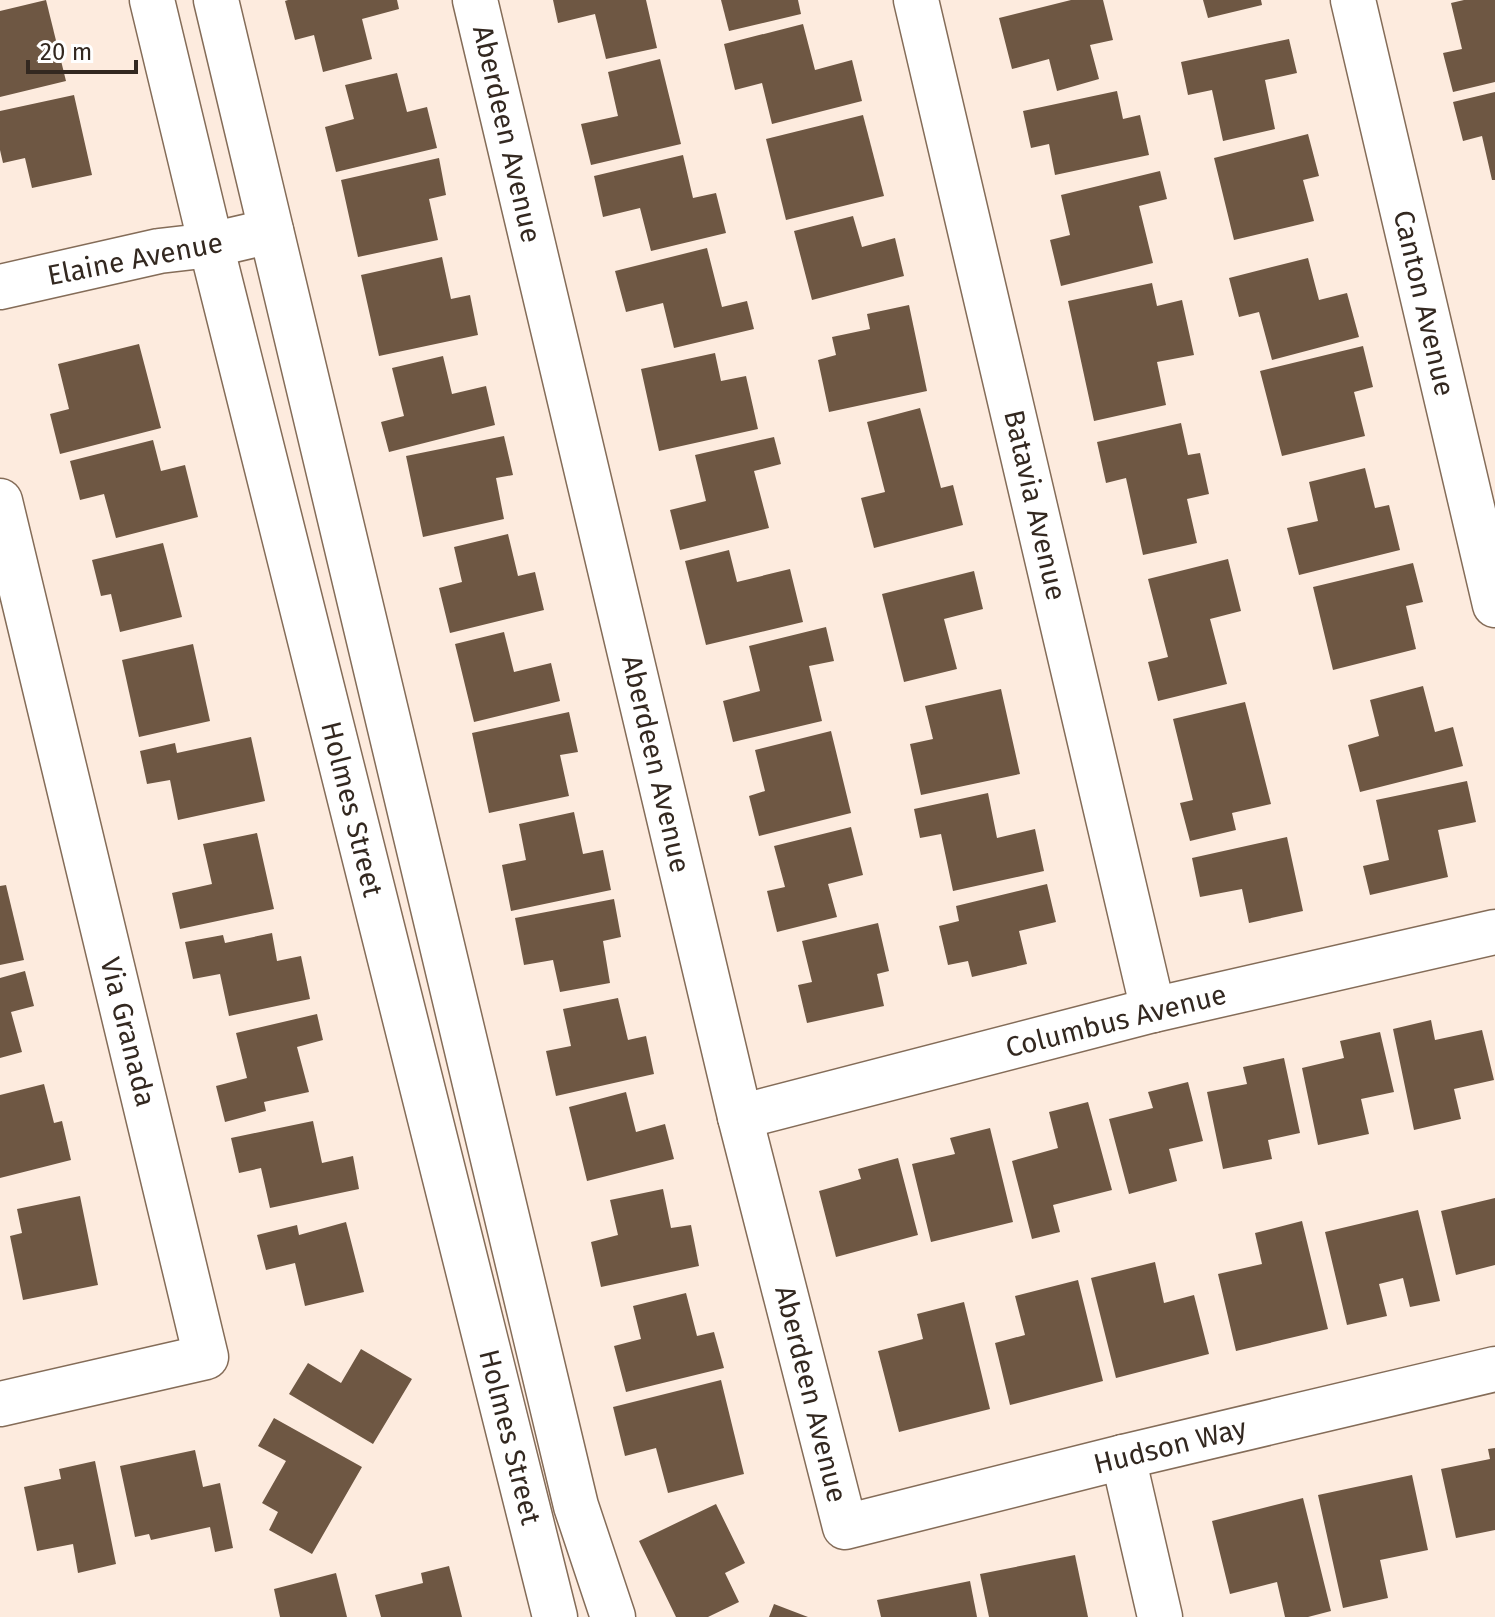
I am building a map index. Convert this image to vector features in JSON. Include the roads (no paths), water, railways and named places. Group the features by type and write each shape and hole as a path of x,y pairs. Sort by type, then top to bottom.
{"street":[{"name":"Holmes Street","path":"152,0 555,1617"},
{"name":"Holmes Street","path":"216,0 576,1506 613,1617"},
{"name":"Aberdeen Avenue","path":"475,0 740,1117 845,1527"},
{"name":"Batavia Avenue","path":"916,0 1153,1010"},
{"name":"Canton Avenue","path":"1353,0 1495,605"},
{"name":"Elaine Avenue","path":"0,287 159,251 211,245 271,231"},
{"name":"Via Granada","path":"0,501 206,1357 0,1404"},
{"name":"Columbus Avenue","path":"740,1117 1153,1010 1495,932"},
{"name":"Hudson Way","path":"845,1527 1495,1369"},
{"path":"1123,1457 1160,1617"}]}
